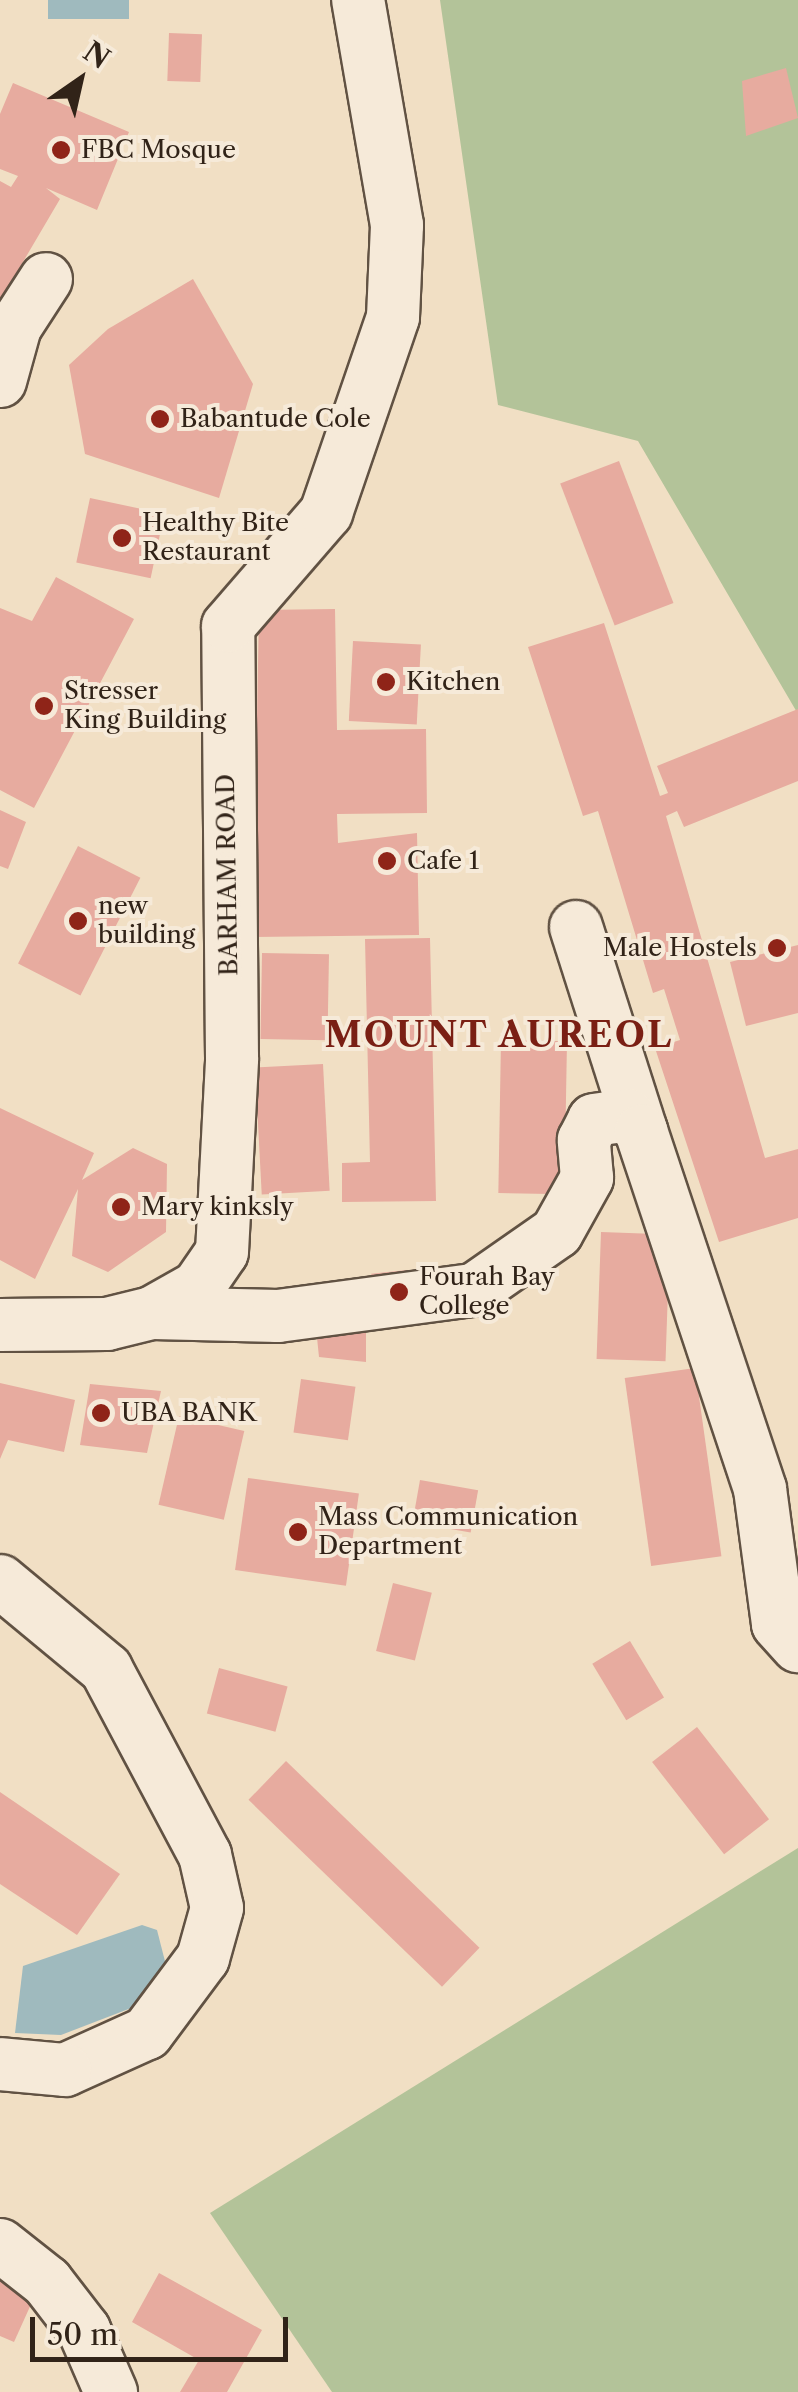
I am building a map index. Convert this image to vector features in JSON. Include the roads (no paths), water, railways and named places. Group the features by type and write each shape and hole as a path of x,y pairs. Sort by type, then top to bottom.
{"street":[{"name":"BARHAM ROAD","path":"0,1325 107,1324 152,1313 198,1287 222,1252 229,1189 228,626 326,512 392,317 398,225 358,0"},
{"path":"0,380 16,327 46,280"},
{"path":"576,926 760,1489 778,1624 798,1646"},
{"path":"152,1313 278,1316 474,1290 557,1232 587,1178 584,1140 594,1120 628,1114 641,1131"},
{"path":"0,1581 106,1669 205,1855 218,1908 203,1958 147,2033 65,2070 0,2064"},
{"path":"0,2245 48,2282 84,2330 111,2392"}],"water":[{"path":"48,0 129,0 129,19 48,19"},
{"path":"142,1925 157,1930 168,1973 152,2000 61,2035 15,2033 23,1966"}],"place":[{"name":"FBC Mosque","path":"61,150"},
{"name":"Babantude Cole","path":"160,419"},
{"name":"Healthy Bite Restaurant","path":"122,538"},
{"name":"Kitchen","path":"386,682"},
{"name":"Stresser King Building","path":"44,706"},
{"name":"Cafe 1","path":"387,861"},
{"name":"new building","path":"78,921"},
{"name":"Male Hostels","path":"777,948"},
{"name":"Mary kinksly","path":"121,1207"},
{"name":"Fourah Bay College","path":"399,1292"},
{"name":"UBA BANK","path":"101,1413"},
{"name":"Mass Communication Department","path":"298,1532"}],"district":[{"name":"MOUNT AUREOL","path":"499,1035"}]}
